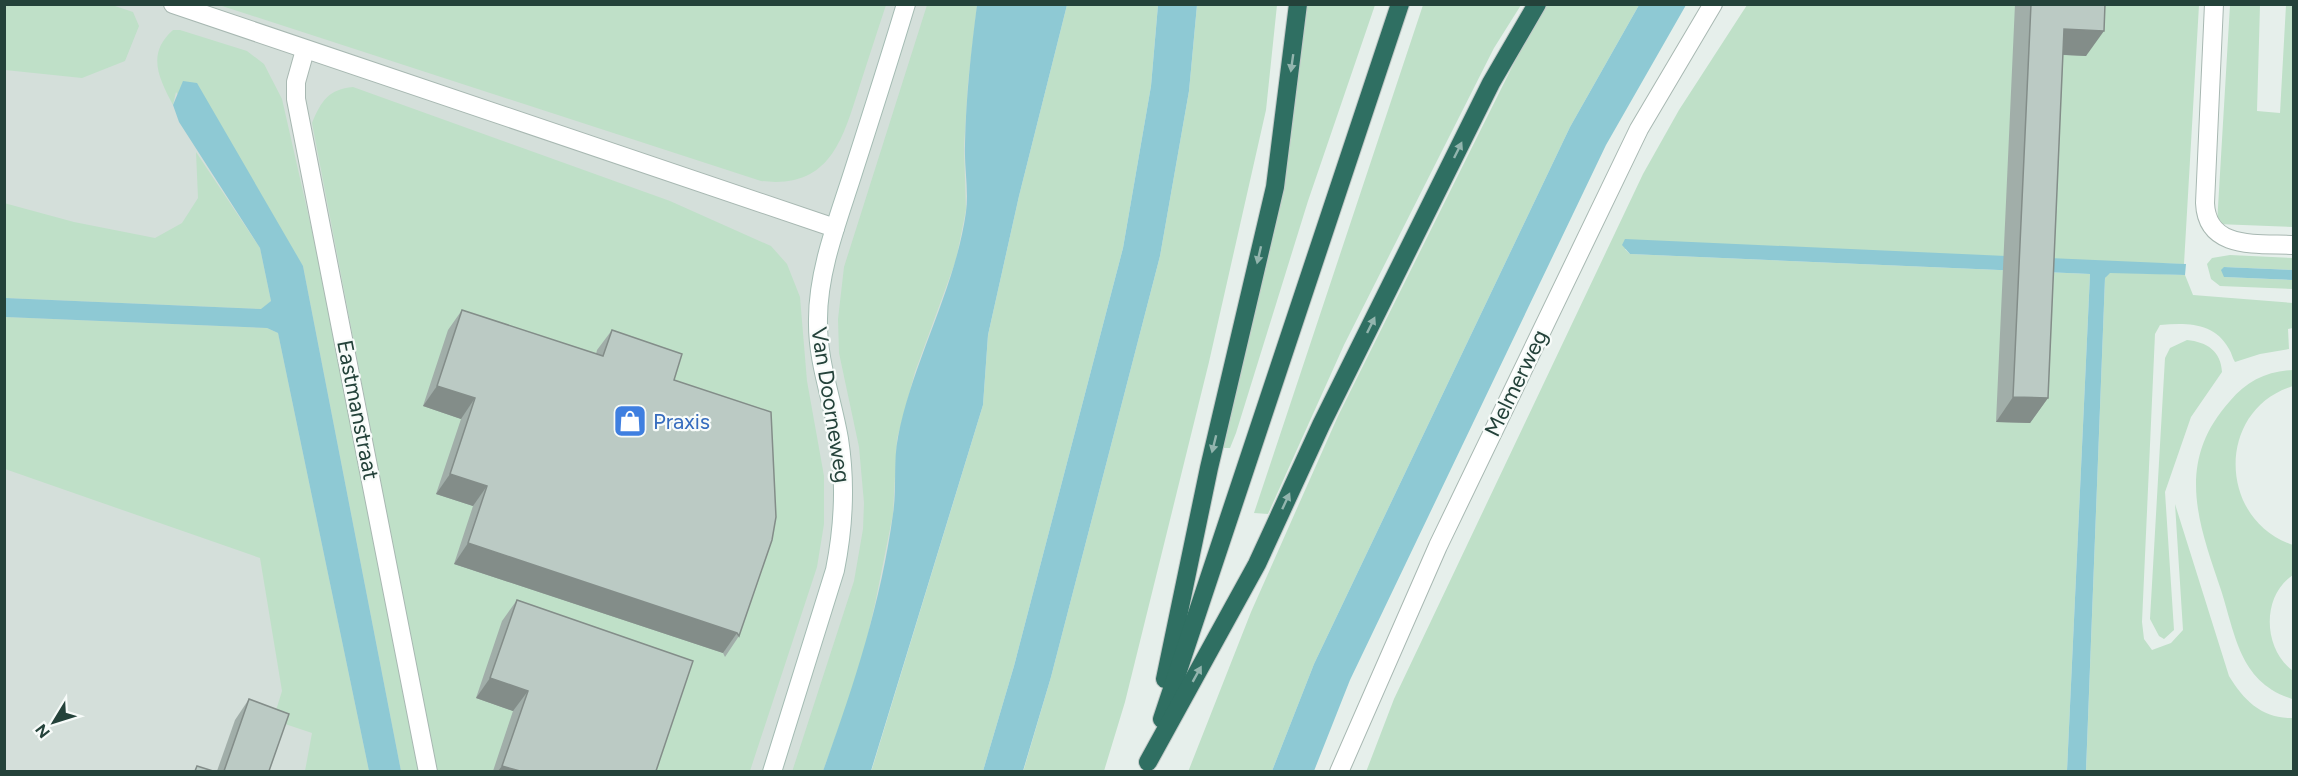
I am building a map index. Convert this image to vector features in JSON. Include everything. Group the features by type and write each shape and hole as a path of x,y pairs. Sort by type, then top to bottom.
{"highway":[{"path":"1146,766 1209,468 1275,187 1298,4"},
{"path":"1146,766 1400,4"},
{"path":"1146,766 1257,564 1321,425 1491,83 1537,4"}],"street":[{"path":"173,4 200,9 305,50 835,228"},
{"name":"Van Doorneweg","path":"772,771 836,570 842,536 845,500 839,437 818,350 818,316 823,279 835,228 906,4"},
{"name":"Melmerweg","path":"1339,771 1438,546 1634,139 1713,4"},
{"path":"2214,4 2205,203 2208,220 2221,237 2232,242 2294,245"},
{"name":"Eastmanstraat","path":"305,50 296,82 296,99 428,771"}],"shaded area":[{"path":"5,5 1036,5 850,771 5,772"}],"green space":[{"path":"5,4 112,5 133,12 139,26 125,61 82,78 5,70"},
{"path":"219,5 886,5 853,108 838,143 829,158 817,169 803,177 784,182 761,181"},
{"path":"927,5 977,5 968,83 964,147 966,210 956,260 915,372 897,439 893,514 860,668 823,771 792,772 854,581 863,529 864,503 859,447 839,353 838,319 844,267"},
{"path":"1067,5 1158,5 1151,86 1123,248 1014,666 983,771 871,772 983,405 988,335 1019,196"},
{"path":"1197,5 1277,5 1266,110 1209,362 1125,702 1104,771 1023,772 1051,677 1160,256 1189,91"},
{"path":"1303,5 1375,5 1308,201 1236,433 1230,448 1223,448"},
{"path":"1423,5 1521,5 1494,48 1344,345 1268,514 1254,513"},
{"path":"1547,5 1639,5 1570,127 1314,664 1272,771 1188,772 1251,612 1338,416 1521,49"},
{"path":"1747,5 2199,5 2184,264 1625,249 1630,254 2090,274 2067,771 1366,772 1394,699 1643,174 1679,110"},
{"path":"2230,5 2260,5 2257,111 2280,113 2286,5 2293,5 2293,227 2217,224"},
{"path":"173,30 180,30 247,51 264,64 282,99 332,319 419,771 401,771 303,266 176,92 173,105 160,76 157,57 165,39"},
{"path":"353,87 670,201 771,246 787,264 800,297 807,381 824,476 824,524 817,567 750,771 436,771 312,123 323,102 332,93"},
{"path":"196,152 260,248 271,301 262,309 5,298 4,203 74,222 155,238 182,223 198,198"},
{"path":"2230,255 2293,258 2293,270 2224,267 2224,277 2293,280 2293,289 2220,286 2211,279 2207,264 2212,258"},
{"path":"2109,272 2185,275 2193,295 2293,303 2293,328 2288,329 2289,349 2260,354 2235,362 2223,340 2208,329 2180,324 2160,325 2155,334 2142,622 2144,639 2152,650 2171,643 2183,630 2175,504 2229,676 2255,707 2282,718 2293,718 2293,771 2086,772 2105,278"},
{"path":"5,317 267,328 278,333 369,771 305,771 312,733 273,720 282,691 260,558 5,469"},
{"path":"2187,340 2207,345 2212,349 2219,358 2222,372 2191,417 2165,492 2174,630 2164,639 2159,636 2150,619 2165,358 2170,348"},
{"path":"2293,370 2293,386 2268,398 2250,417 2239,440 2236,465 2239,490 2250,513 2268,532 2293,545 2293,575 2275,596 2270,623 2271,636 2276,650 2293,671 2292,699 2261,681 2251,669 2236,641 2205,540 2196,493 2197,470 2202,447 2213,424 2230,401 2258,378 2275,372"}],"water":[{"path":"977,5 1067,5 1019,196 988,335 983,405 871,771 823,771 855,677 881,580 894,505 898,437 905,408 961,241 967,204 966,109"},
{"path":"1158,5 1197,5 1189,91 1160,256 1051,677 1023,771 983,771 1014,666 1123,248 1151,86"},
{"path":"1639,5 1686,5 1606,145 1350,680 1314,771 1272,771 1314,664 1570,127"},
{"path":"183,81 197,83 303,266 401,771 369,771 278,333 267,328 5,317 5,298 261,309 271,301 260,248 179,122 173,105"},
{"path":"1625,239 2186,264 2185,275 2110,273 2105,278 2086,771 2067,771 2090,274 1630,254 1622,245"},
{"path":"2224,267 2293,270 2293,280 2224,277 2221,270"}],"building":[{"path":"2031,4 2105,4 2104,31 2064,29 2048,398 2013,397"},
{"path":"462,310 603,356 612,330 682,354 674,380 771,412 776,517 772,540 739,636 737,633 468,543 487,486 450,474 475,398 437,386"},
{"path":"517,600 693,661 656,771 520,771 502,766 528,691 490,678"},
{"path":"249,699 289,714 269,771 224,771"},
{"path":"197,766 213,771 195,771"}],"place":[{"name":"Praxis","path":"630,421"}]}
